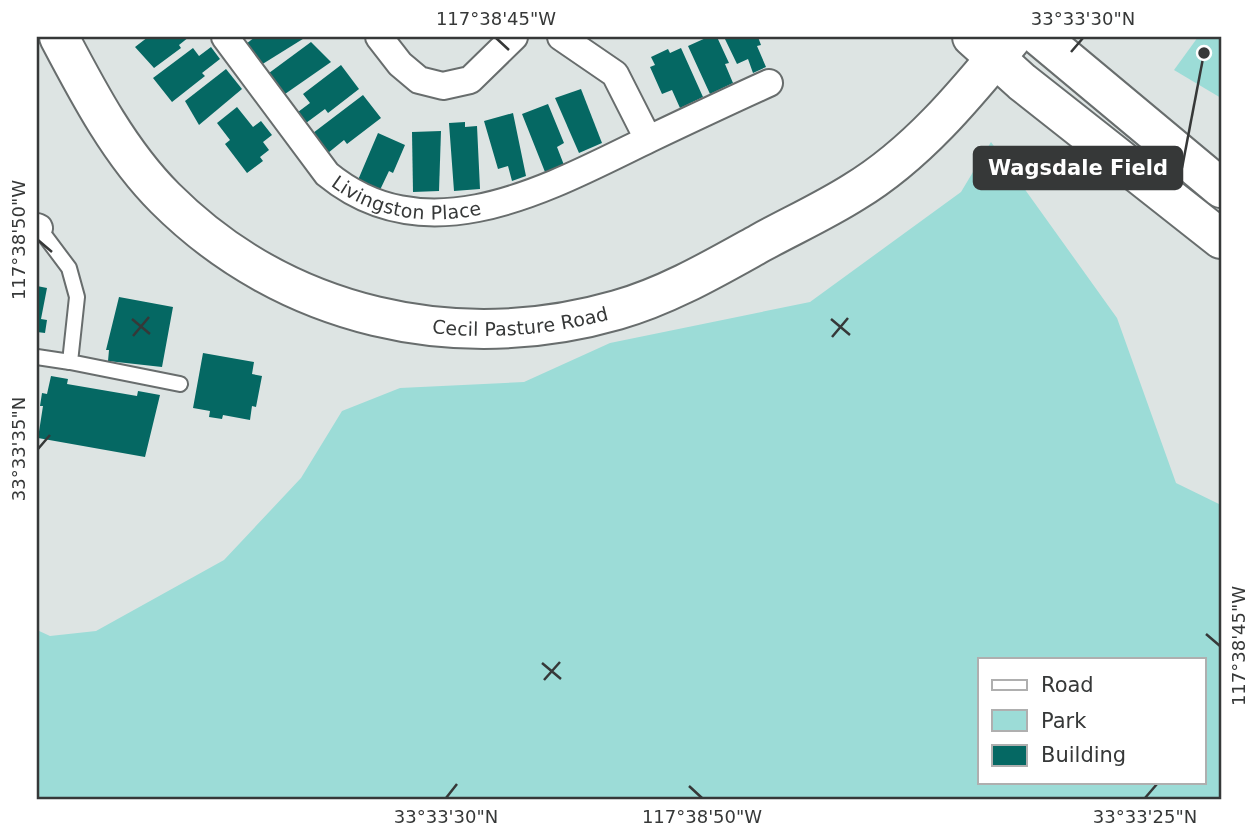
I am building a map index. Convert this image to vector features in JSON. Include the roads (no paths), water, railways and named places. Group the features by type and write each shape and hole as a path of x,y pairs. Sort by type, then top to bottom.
{"street":[{"name":"Cecil Pasture Road","path":"59,37 121,145 165,198 205,232 283,283 402,324 450,330 527,329 574,321 621,309 702,276 855,192 920,142 993,44"},
{"name":"Livingston Place","path":"225,37 327,174 346,190 371,202 428,213 517,199 575,177 769,82"},
{"path":"379,37 400,64 419,80 443,86 470,80 514,37"},
{"path":"561,37 615,74 648,139"},
{"path":"1040,37 1221,188"},
{"path":"993,44 1022,82 1221,239"}],"lane":[{"path":"38,227 69,268 77,297 69,362"},
{"path":"37,357 180,384"}],"place":[{"name":"Wagsdale Field","path":"1204,53"}]}
